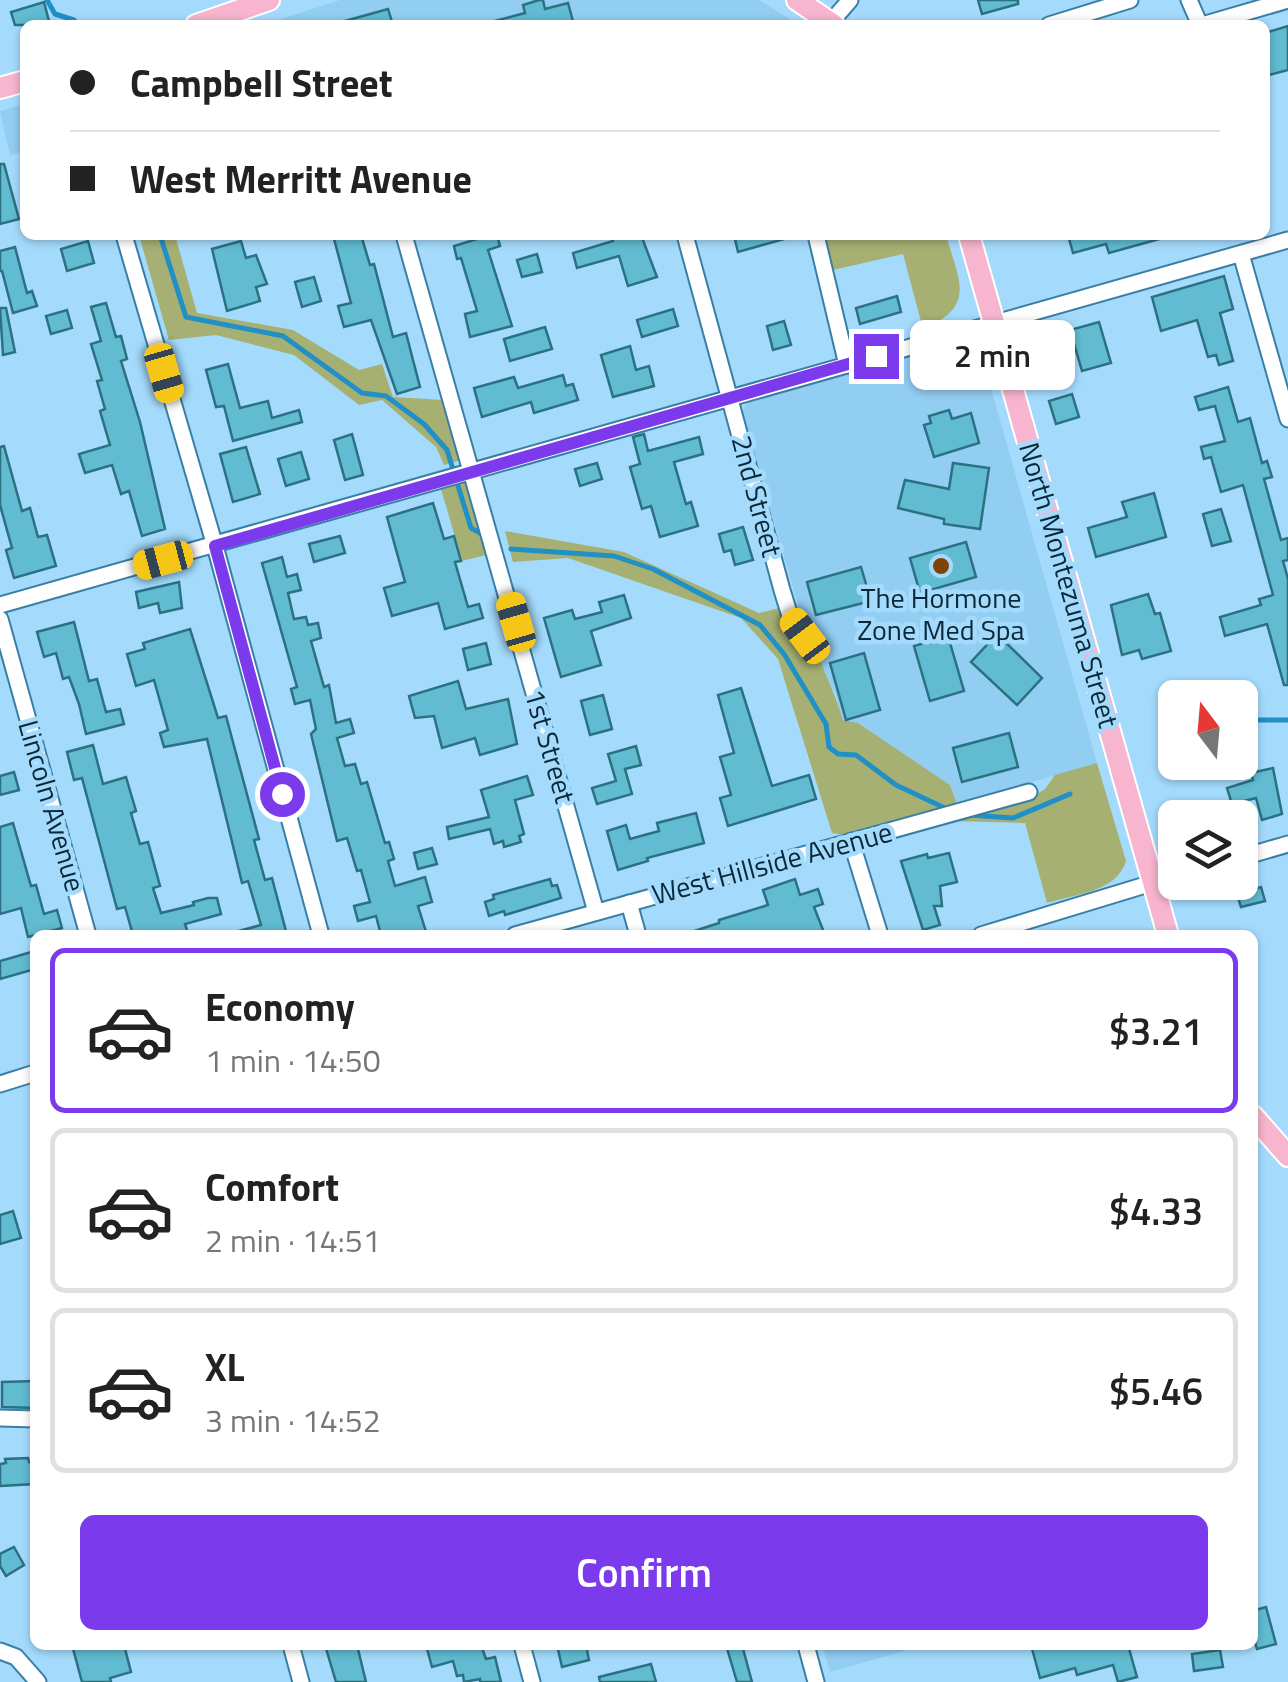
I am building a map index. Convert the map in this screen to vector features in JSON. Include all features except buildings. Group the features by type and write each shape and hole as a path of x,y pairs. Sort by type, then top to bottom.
{"main road":[{"path":"211,20 269,0"},
{"path":"798,0 827,20"},
{"name":"North Montezuma Street","path":"970,240 1167,930"},
{"path":"1258,1122 1288,1156"}],"street":[{"path":"1065,20 1130,0"},
{"path":"1218,20 1288,0"},
{"path":"125,240 215,546 320,930"},
{"name":"1st Street","path":"405,240 596,912"},
{"name":"2nd Street","path":"687,240 790,616 805,636"},
{"path":"817,240 847,365"},
{"path":"0,605 1288,240"},
{"path":"1241,254 1288,418"},
{"name":"Lincoln Avenue","path":"0,619 87,930"},
{"name":"West Hillside Avenue","path":"533,930 1029,792"},
{"path":"851,841 878,930"},
{"path":"1258,853 1288,844"},
{"path":"997,930 1158,881"},
{"path":"629,903 637,930"},
{"path":"0,1084 30,1075"},
{"path":"0,1418 30,1419"},
{"path":"292,1650 301,1682"},
{"path":"523,1650 532,1682"},
{"path":"807,1650 816,1682"},
{"path":"0,1651 16,1657 38,1682"}],"shaded area":[{"path":"340,0 759,0 791,20 278,20"},
{"path":"20,105 20,152 10,155 0,111"},
{"path":"960,341 974,344 981,353 1097,763 957,804 950,785 858,723 843,720 835,692 824,678 812,629 801,615 742,412 749,399"},
{"path":"823,1650 907,1650 830,1672"}],"green space":[{"path":"140,240 176,240 197,313 293,330 359,370 382,364 393,397 443,400 464,459 444,465 436,447 382,400 359,405 294,355 216,335 169,340"},
{"path":"825,240 947,240 960,291 951,311 923,329 903,254 833,270"},
{"path":"470,481 490,554 462,561 441,489"},
{"path":"505,531 624,552 759,613 780,608 797,638 816,646 843,720 858,723 950,785 957,804 852,836 832,833 778,659 741,618 568,558 513,562"},
{"path":"1097,763 1126,861 1114,879 1094,890 1047,903 1025,823 951,821 1029,799 1045,789 1055,775"}],"waterway":[{"path":"47,0 55,14 74,20"},
{"path":"162,240 186,317 283,336 362,393 386,396 424,424 447,450 471,528 482,534"},
{"path":"511,549 614,556 653,569 760,625 784,654 826,724 829,747 838,754 856,755 896,785 949,810"},
{"path":"1258,720 1288,720"},
{"path":"969,815 1013,818 1070,794"}],"place":[{"name":"The Hormone Zone Med Spa","path":"941,566"}],"route":[{"path":"282,794 215,546 876,356"}]}
